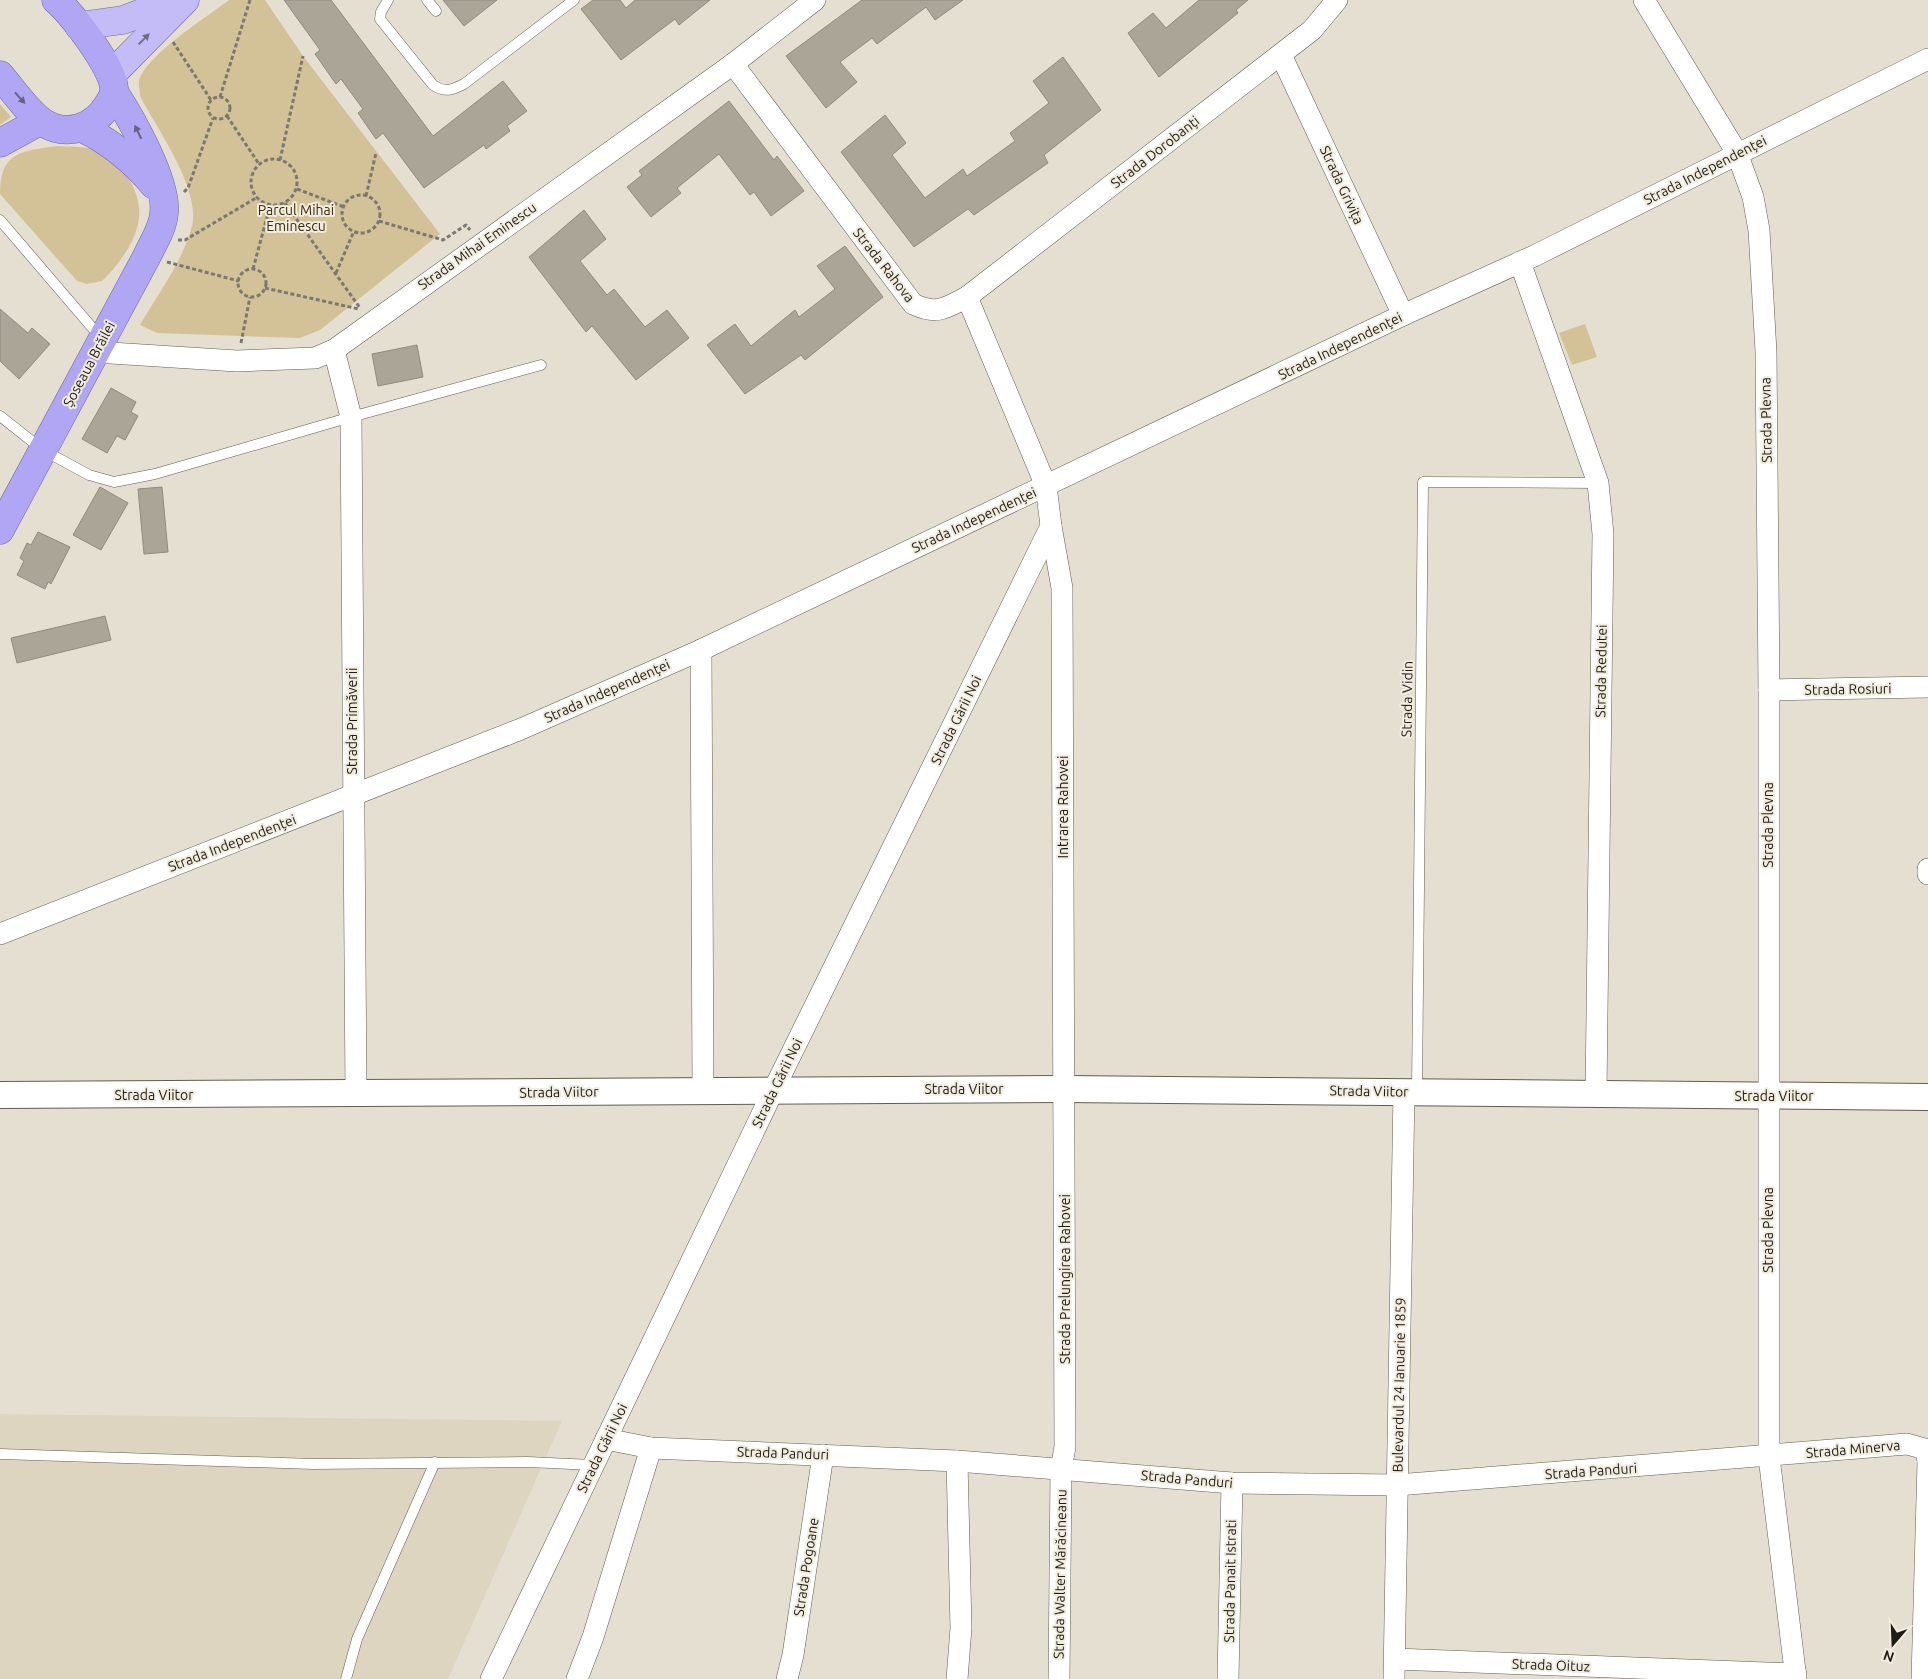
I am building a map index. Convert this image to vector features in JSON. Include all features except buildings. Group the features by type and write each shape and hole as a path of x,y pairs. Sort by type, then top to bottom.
{"highway":[{"path":"56,0 79,26 113,83 144,144 163,202"},
{"path":"0,75 40,121 63,130 82,128 91,123 104,110 113,83"},
{"path":"0,143 40,121"},
{"path":"82,128 112,145 129,158 163,202"},
{"name":"Șoseaua Brăilei","path":"0,530 151,248 163,202"}],"main road":[{"path":"79,26 123,20 176,0"},
{"path":"113,83 160,23 185,0"}],"street":[{"name":"Strada Mihai Eminescu","path":"98,346 237,361 315,358 334,350 733,64 816,0"},
{"name":"Strada Dorobanți","path":"966,298 1281,55 1312,30 1337,0"},
{"name":"Strada Plevna","path":"1644,0 1737,153 1753,196 1762,270 1766,352 1769,690 1769,1457 1796,1676"},
{"name":"Strada Grivița","path":"1281,55 1403,315"},
{"name":"Strada Independenței","path":"0,934 521,729 701,650 1403,315 1520,262 1928,59"},
{"name":"Strada Rahova","path":"733,64 913,304 930,312 948,307 966,298"},
{"name":"Strada Redutei","path":"1520,262 1598,483 1603,534 1596,1094"},
{"path":"966,298 1046,486 1051,526"},
{"name":"Strada Primăverii","path":"334,350 351,417 352,796 356,1094"},
{"name":"Intrarea Rahovei","path":"1051,526 1062,588 1065,1088"},
{"name":"Strada Gării Noi","path":"491,1679 774,1089 1051,526"},
{"path":"701,650 703,1090"},
{"name":"Strada Rosiuri","path":"1769,690 1928,687"},
{"path":"1928,868 1928,874"},
{"name":"Strada Viitor","path":"0,1095 1065,1088 1928,1098"},
{"name":"Strada Prelungirea Rahovei","path":"1061,1469 1065,1447 1065,1088"},
{"name":"Bulevardul 24 Ianuarie 1859","path":"1395,1669 1397,1485 1410,1092"},
{"name":"Strada Panduri","path":"606,1439 651,1448 957,1461 1232,1483 1397,1485 1769,1457"},
{"name":"Strada Minerva","path":"1769,1457 1907,1444 1925,1449 1928,1461 1922,1679"},
{"path":"577,1679 651,1448"},
{"name":"Strada Pogoane","path":"787,1679 793,1655 823,1455"},
{"path":"957,1461 961,1628 957,1679"},
{"name":"Strada Walter Mărăcineanu","path":"1059,1679 1061,1469"},
{"name":"Strada Panait Istrati","path":"1228,1679 1232,1483"},
{"name":"Strada Oituz","path":"1395,1669 1796,1676"}],"lane":[{"path":"388,0 381,12 380,19 433,85 440,90 450,90 464,84 574,0"},
{"path":"427,0 436,12"},
{"path":"0,220 98,346"},
{"path":"0,416 43,450 89,475 114,482 155,474 351,417 541,365"},
{"name":"Strada Vidin","path":"1410,1092 1423,482 1598,483"},
{"path":"0,1454 313,1464 528,1462 593,1465"},
{"path":"346,1679 357,1639 435,1462"}],"path":[{"path":"220,97 250,0"},
{"path":"160,23 211,100"},
{"path":"280,160 303,56"},
{"path":"220,97 229,102 230,107 227,116 219,120 213,118 208,110 211,100 220,97"},
{"path":"227,116 259,164"},
{"path":"163,202 188,188 213,118"},
{"path":"366,196 376,153"},
{"path":"267,160 280,160 292,167 296,175 297,189 285,203 270,206 256,198 250,184 251,176 259,164 267,160"},
{"path":"297,189 344,207"},
{"path":"366,196 378,206 379,221 368,232 354,231 344,221 344,207 354,197 366,196"},
{"path":"151,248 186,240 256,198"},
{"path":"265,288 362,309 285,203"},
{"path":"253,269 270,206"},
{"path":"379,221 443,240 466,225 480,244"},
{"path":"336,273 354,231"},
{"path":"151,248 239,281"},
{"path":"253,269 264,275 265,288 261,294 250,297 240,290 239,281 242,273 253,269"},
{"path":"237,361 250,297"}],"shaded area":[{"path":"0,1414 562,1421 448,1679 0,1679"}],"green space":[{"name":"Parcul Mihai Eminescu","path":"229,0 265,0 303,56 440,234 320,330 300,338 157,333 140,325 183,252 192,226 193,211 184,177 140,96 139,81 144,71 165,48"},
{"path":"0,104 11,117 0,125"},
{"path":"57,146 91,148 110,155 123,169 137,196 139,218 133,238 116,266 102,281 87,284 77,281 0,194 4,169 15,156 23,152"},
{"path":"1585,324 1597,357 1572,365 1559,333"}]}
